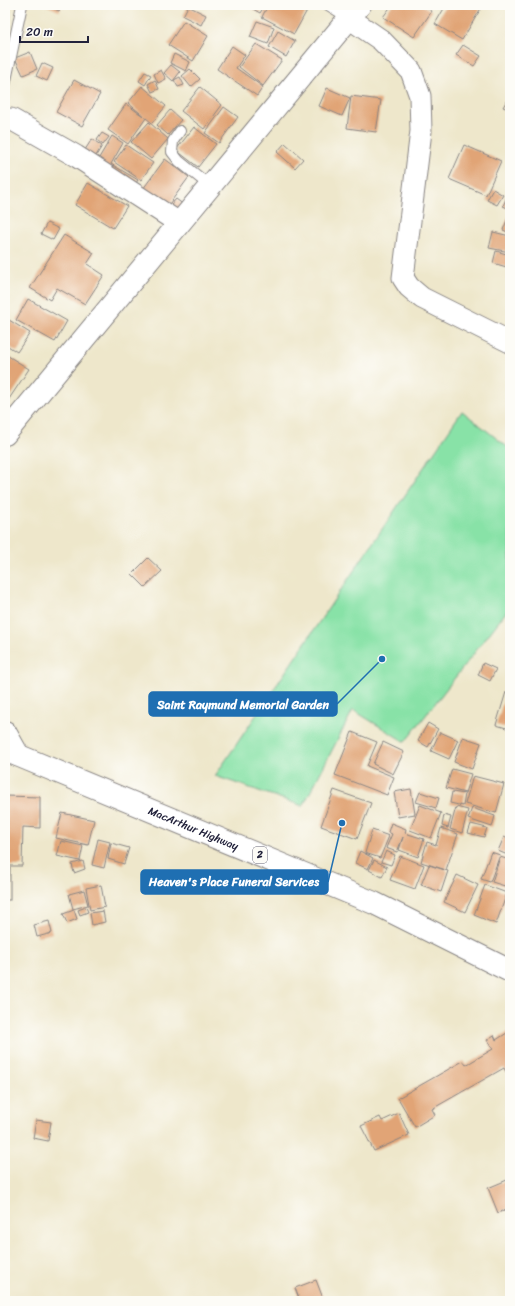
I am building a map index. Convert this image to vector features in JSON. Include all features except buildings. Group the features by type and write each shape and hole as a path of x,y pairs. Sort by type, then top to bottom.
{"main road":[{"path":"5,434 355,11"},
{"path":"5,732 11,752"},
{"name":"MacArthur Highway","path":"11,752 374,903 510,971"}],"street":[{"path":"355,11 411,70 420,96 421,131 403,278 409,287 422,298 510,342"},
{"path":"11,119 76,156 179,223"}],"lane":[{"path":"5,85 22,5"},
{"path":"328,5 355,11"},
{"path":"180,131 173,141 172,152 179,161 210,186"}],"green space":[{"path":"462,411 510,449 510,607 405,742 353,710 303,806 215,776"}],"place":[{"name":"Saint Raymund Memorial Garden","path":"382,659"},
{"name":"Heaven's Place Funeral Services","path":"342,823"}]}
